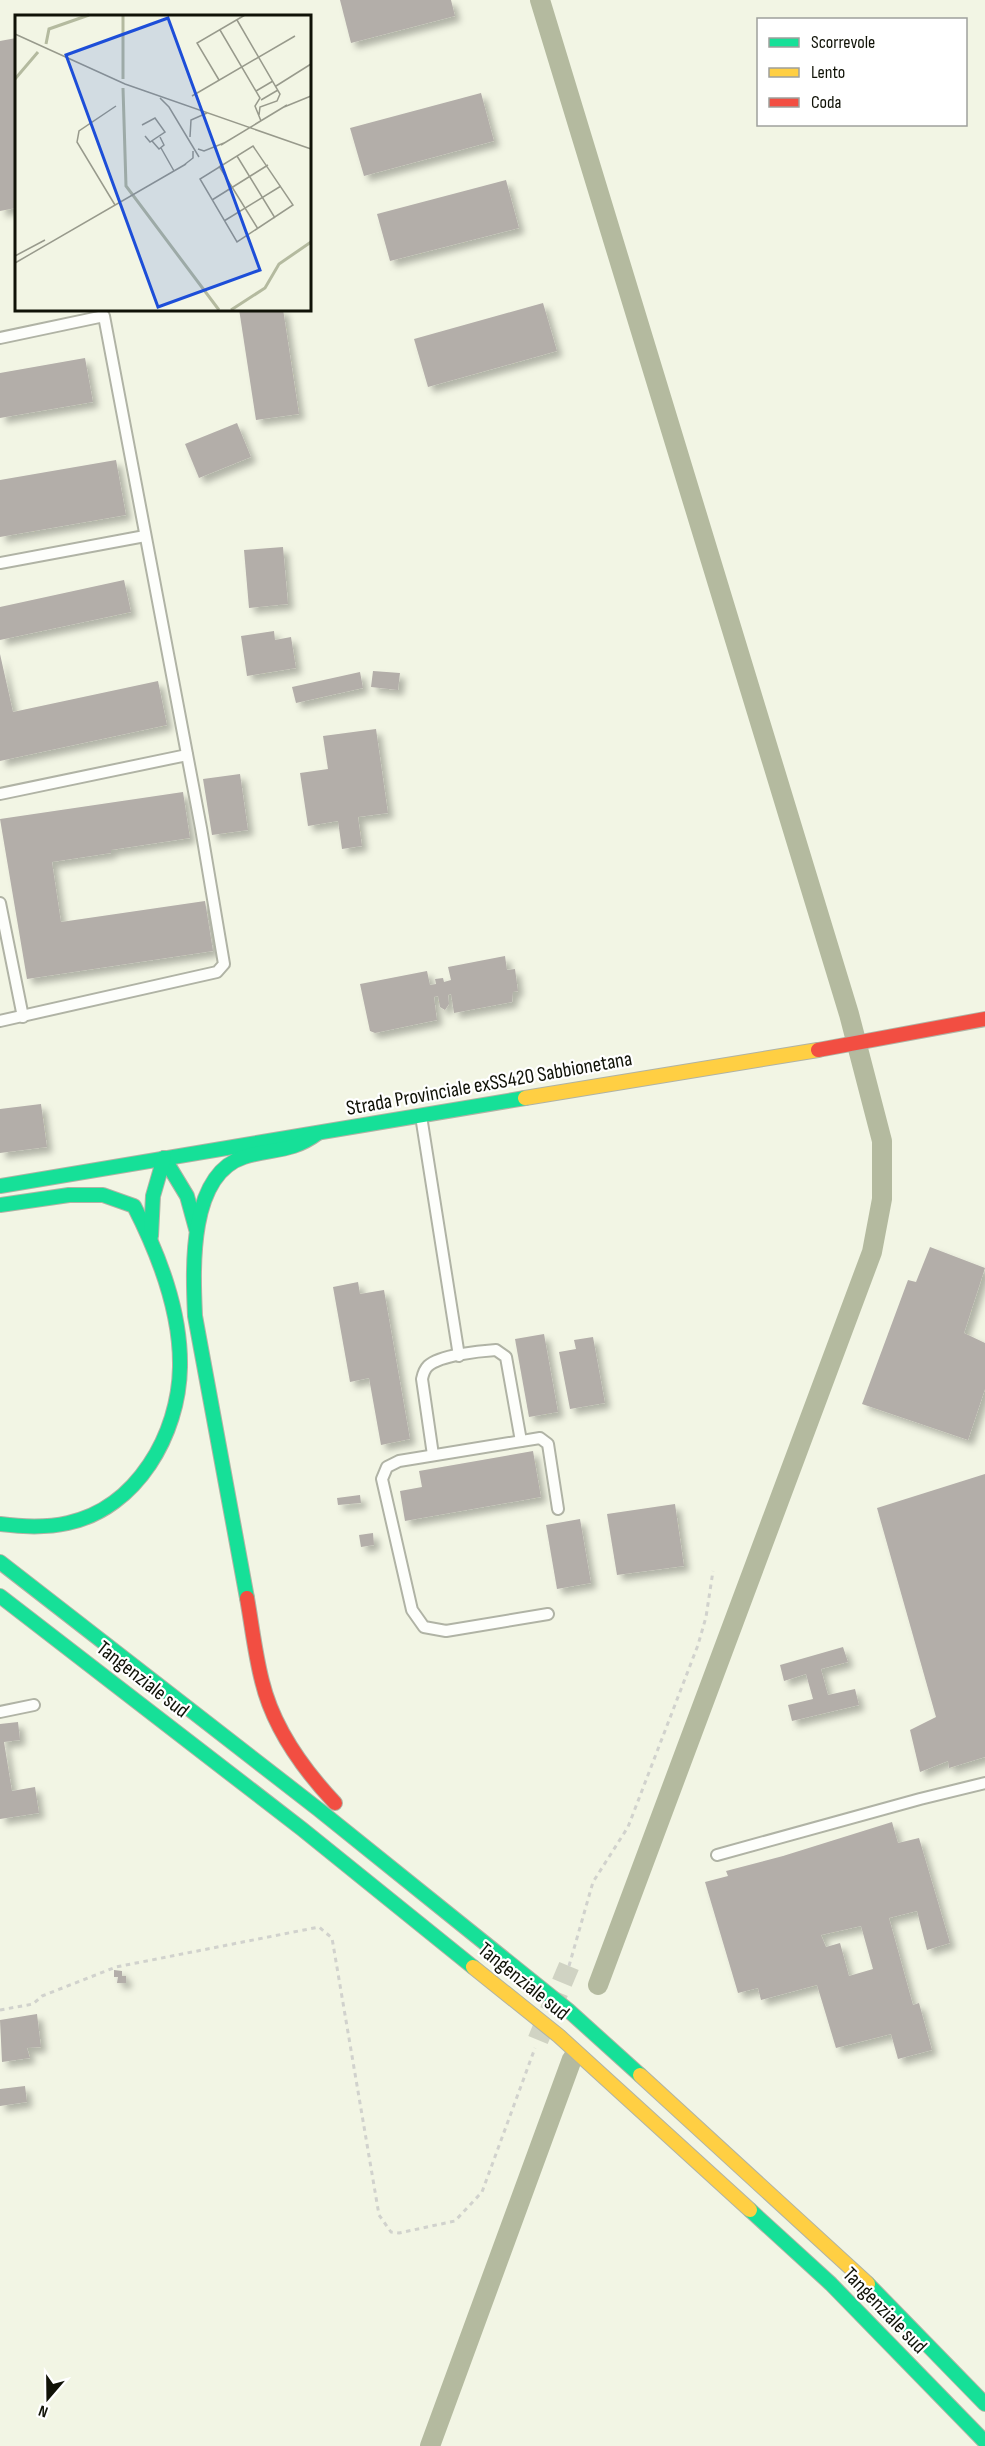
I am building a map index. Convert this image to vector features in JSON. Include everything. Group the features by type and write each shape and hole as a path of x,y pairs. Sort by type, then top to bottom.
{"main road":[{"name":"Strada Provinciale exSS420 Sabbionetana","path":"0,1186 825,1048 985,1019"},
{"path":"318,1133 297,1147 237,1160 219,1172 207,1196 196,1229 193,1270 195,1316 262,1682 279,1728 298,1761 320,1788 568,2010"},
{"path":"164,1158 187,1196 196,1229"},
{"path":"151,1236 150,1205 155,1180 164,1158"},
{"path":"0,1205 69,1195 103,1195 134,1206 151,1236 175,1319 180,1368 176,1404 167,1433 154,1460 115,1500 89,1516 58,1525 28,1528 0,1524"},
{"name":"Tangenziale sud","path":"0,1562 309,1802 568,2010 848,2264 985,2404"},
{"name":"Tangenziale sud","path":"0,1596 302,1829 559,2036 831,2284 985,2442"}],"lane":[{"path":"0,338 104,316 224,964 217,972 0,1022"},
{"path":"0,562 146,536"},
{"path":"0,794 187,755"},
{"path":"0,903 23,1017"},
{"path":"421,1116 459,1356"},
{"path":"433,1455 422,1378 426,1367 435,1360 496,1350 506,1357 521,1441"},
{"path":"549,1614 446,1631 424,1627 412,1610 382,1479 387,1467 399,1461 540,1438 548,1444 558,1509"},
{"path":"0,1712 34,1705"},
{"path":"717,1855 985,1783"}],"path":[{"path":"569,1966 593,1882 628,1827 698,1645 706,1617 713,1570"},
{"path":"0,2010 33,2004 42,1996 116,1967 319,1928 332,1938 379,2215 391,2232 399,2234 455,2221 482,2192 538,2040"}],"building":[{"path":"340,0 451,0 455,16 351,43"},
{"path":"15,38 15,208 0,211 0,41"},
{"path":"481,93 494,141 364,176 350,128"},
{"path":"506,180 519,228 390,261 377,214"},
{"path":"543,303 557,351 428,387 414,339"},
{"path":"239,310 283,310 299,414 256,420"},
{"path":"85,358 93,402 0,418 0,373"},
{"path":"237,423 251,457 199,478 185,444"},
{"path":"116,460 126,515 0,537 0,480"},
{"path":"283,547 288,604 249,608 244,550"},
{"path":"124,580 131,612 0,640 0,607"},
{"path":"274,631 275,640 291,637 296,668 247,676 241,636"},
{"path":"0,654 13,712 158,681 167,725 0,761"},
{"path":"373,671 400,673 398,690 371,687"},
{"path":"360,672 363,688 296,703 292,687"},
{"path":"376,729 388,813 358,817 362,846 342,849 338,821 308,826 300,773 328,769 323,736"},
{"path":"240,774 248,830 212,835 203,779"},
{"path":"183,792 190,838 52,862 61,922 205,901 213,951 27,979 0,819"},
{"path":"505,956 507,970 515,969 518,991 513,992 512,1002 454,1013 451,994 448,995 449,1004 445,1010 440,1007 438,996 434,997 437,1020 375,1033 370,1031 360,984 427,971 430,985 436,984 435,979 443,978 444,982 451,980 448,967"},
{"path":"41,1104 47,1147 0,1153 0,1109"},
{"path":"930,1247 985,1268 964,1333 985,1343 985,1389 968,1440 862,1404 908,1280 916,1282"},
{"path":"358,1282 360,1294 384,1290 410,1439 381,1445 369,1378 350,1382 333,1287"},
{"path":"544,1334 558,1412 529,1417 515,1339"},
{"path":"593,1337 605,1403 570,1409 559,1352 576,1349 574,1340"},
{"path":"533,1451 541,1497 405,1521 400,1491 422,1487 419,1471"},
{"path":"985,1474 985,1757 949,1768 948,1761 920,1772 910,1730 936,1717 877,1508"},
{"path":"360,1495 361,1503 338,1505 337,1498"},
{"path":"675,1504 684,1566 617,1575 607,1514"},
{"path":"580,1519 591,1583 557,1589 546,1525"},
{"path":"373,1533 374,1545 361,1547 359,1535"},
{"path":"843,1647 848,1662 821,1669 828,1695 855,1689 859,1705 792,1721 788,1705 813,1699 806,1674 784,1681 780,1665"},
{"path":"18,1722 20,1740 4,1742 12,1791 35,1787 39,1813 0,1819 0,1724"},
{"path":"892,1822 898,1843 919,1838 950,1943 927,1950 917,1911 889,1918 913,2005 919,2003 932,2050 898,2059 891,2034 836,2048 817,1985 761,2000 758,1988 738,1993 705,1882 728,1876 726,1871","holes":["861,1926 873,1969 849,1976 840,1943 826,1947 821,1935"]},
{"path":"114,1970 122,1971 122,1976 126,1976 126,1983 117,1983 118,1977 114,1977"},
{"path":"37,2014 41,2047 27,2048 30,2058 2,2062 0,2020"},
{"path":"25,2086 27,2102 0,2106 0,2089"}],"waterway":[{"path":"540,0 849,1014 882,1141 882,1199 872,1252 598,1985"},
{"path":"430,2446 572,2059"}],"tunnel":[{"path":"538,2040 569,1966"}],"traffic: fast":[{"path":"0,1186 525,1098"},
{"path":"247,1598 195,1316 194,1274 198,1226 203,1203 212,1183 226,1167 244,1157 299,1144 318,1133"},
{"path":"164,1158 187,1196 196,1229"},
{"path":"151,1236 153,1196 164,1158"},
{"path":"0,1205 69,1195 103,1195 134,1206 167,1284 177,1325 180,1367 178,1392 172,1418 162,1442 150,1464 133,1485 114,1502 93,1515 68,1523 51,1526 0,1524"},
{"path":"0,1562 318,1809 568,2010 640,2075"},
{"path":"0,1596 302,1829 473,1967"},
{"path":"750,2210 831,2284 985,2442"},
{"path":"868,2284 985,2404"}],"traffic: slow":[{"path":"525,1098 818,1050"},
{"path":"473,1967 559,2036 750,2210"},
{"path":"640,2075 868,2284"}],"traffic: jam":[{"path":"818,1050 985,1019"},
{"path":"247,1598 255,1650 267,1698 274,1715 281,1731 301,1762 335,1803"}]}
